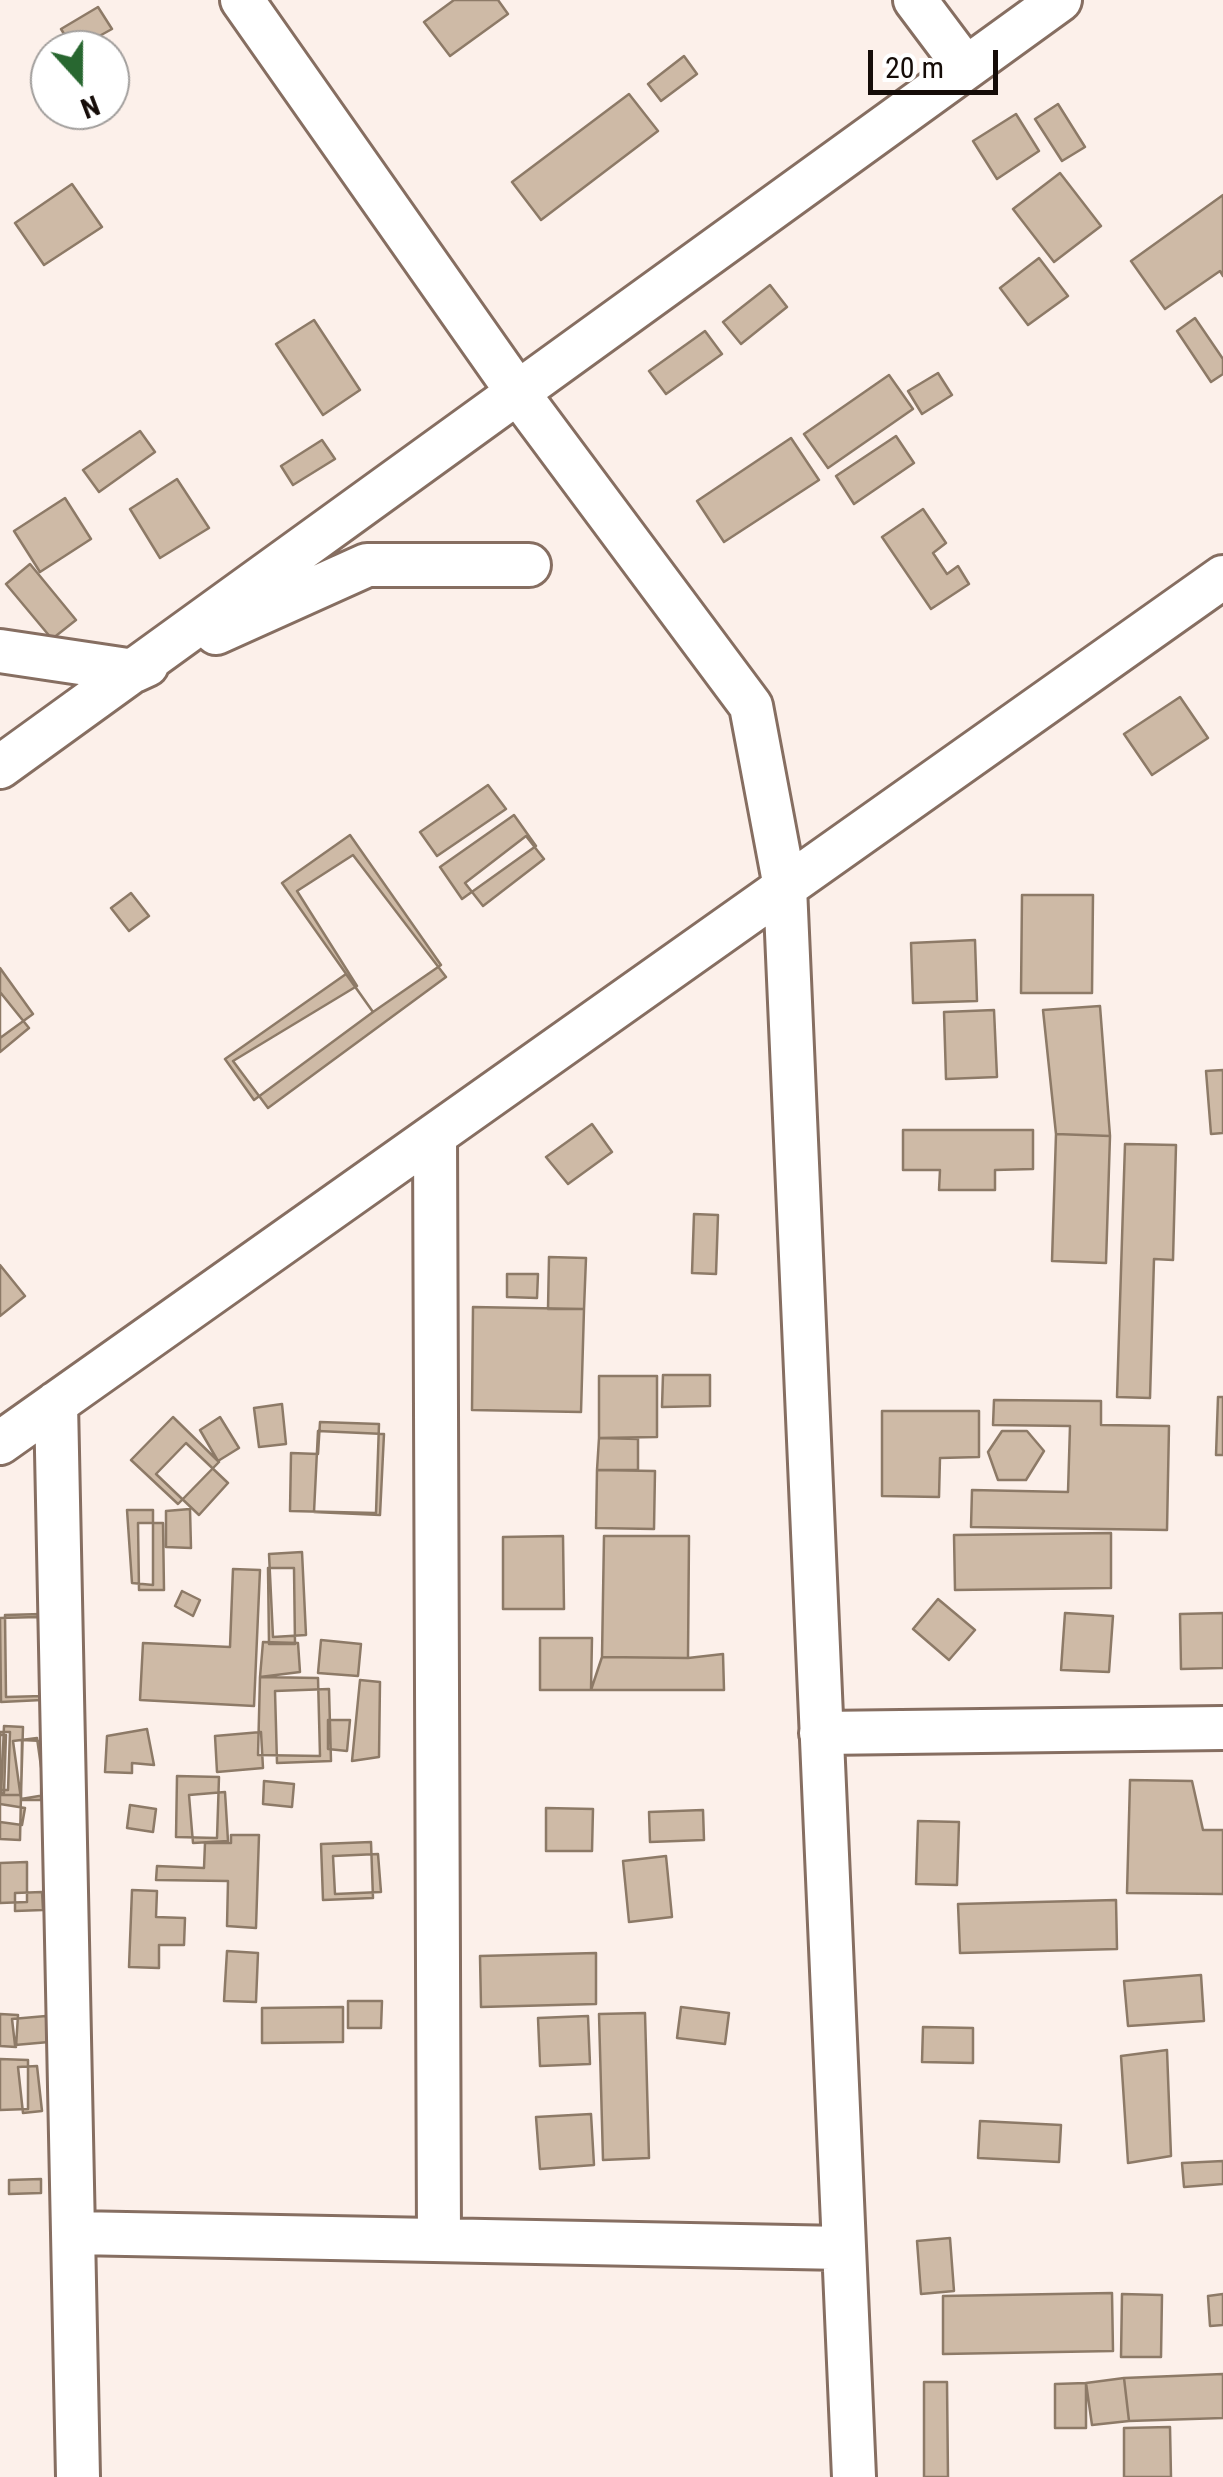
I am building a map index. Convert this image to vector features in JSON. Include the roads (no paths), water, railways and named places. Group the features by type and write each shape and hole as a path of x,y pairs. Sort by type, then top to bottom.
{"street":[{"path":"242,0 518,392 751,706 785,887 854,2477"},
{"path":"915,0 966,68"},
{"path":"0,767 1060,0"},
{"path":"0,651 134,670 367,564 530,565"},
{"path":"0,1443 1223,577"},
{"path":"435,1135 439,2238"},
{"path":"56,1403 78,2477"},
{"path":"821,1732 1223,1728"},
{"path":"75,2233 843,2248"}]}
